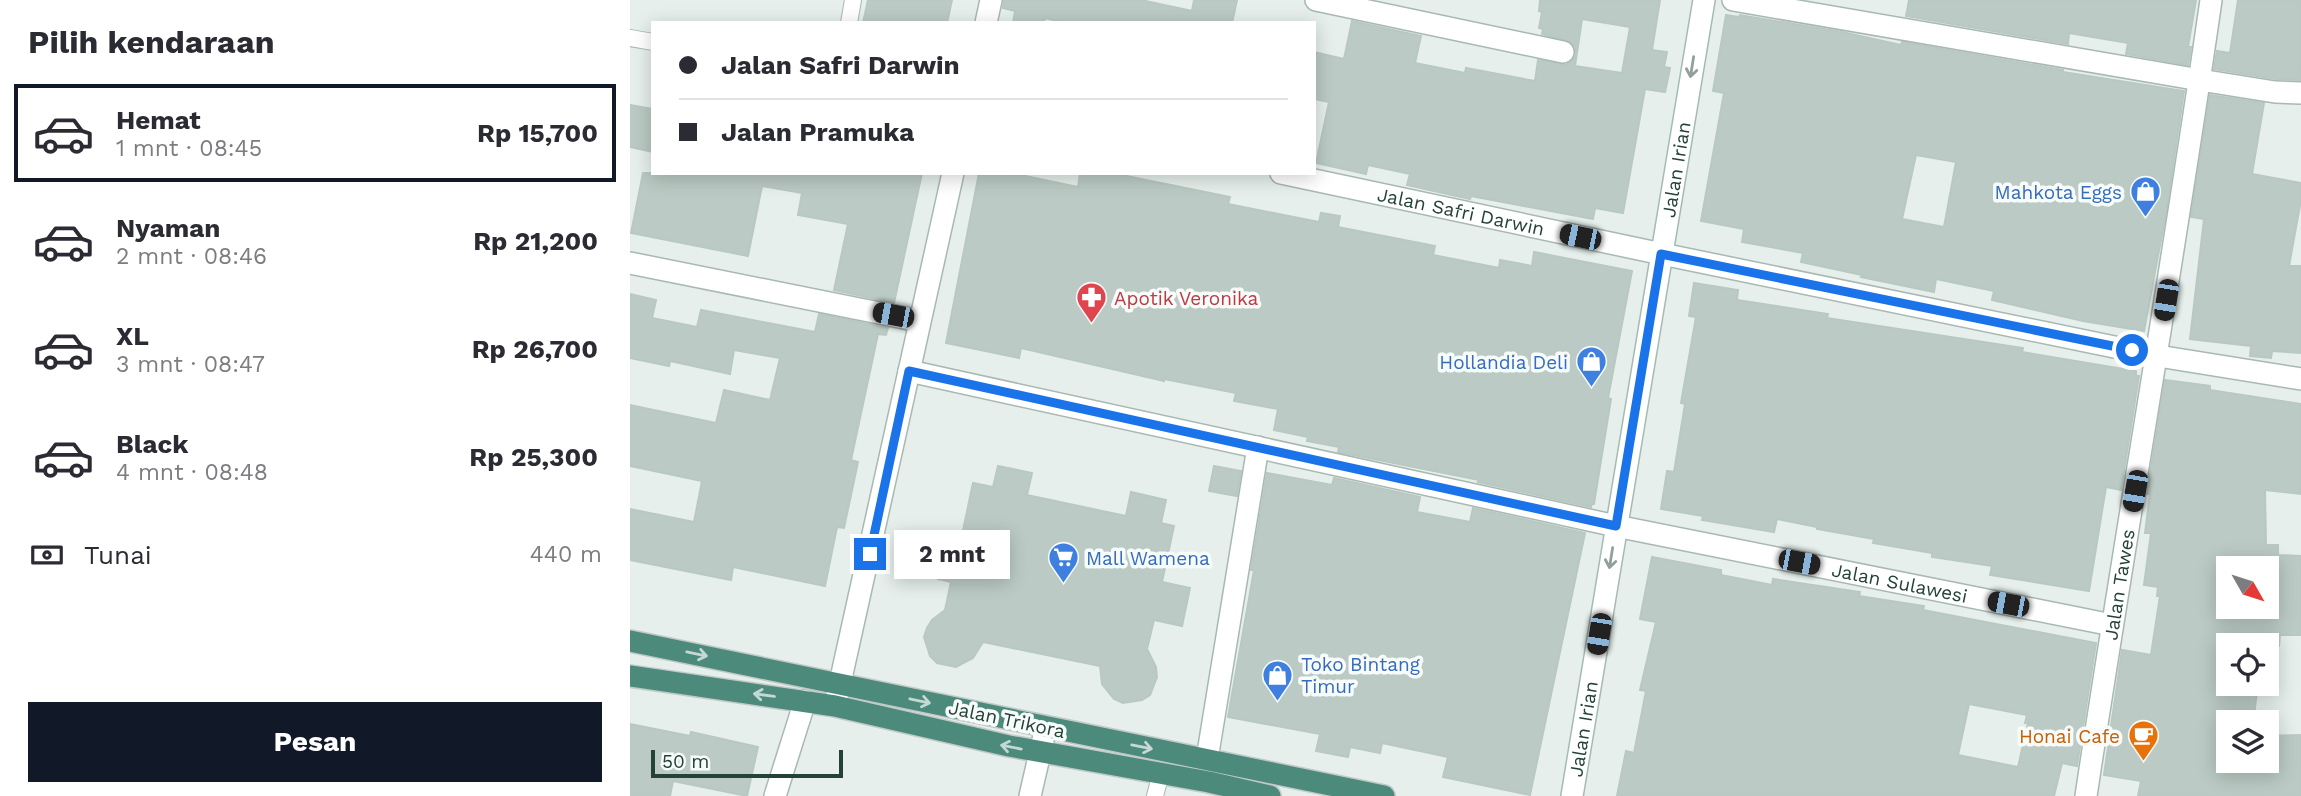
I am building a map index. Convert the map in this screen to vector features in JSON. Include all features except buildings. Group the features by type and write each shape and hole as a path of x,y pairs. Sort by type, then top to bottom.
{"highway":[{"name":"Jalan Trikora","path":"630,640 1384,796"},
{"name":"Jalan Trikora","path":"630,676 835,706 1041,752 1270,796"}],"street":[{"path":"986,21 991,0"},
{"path":"1316,0 1563,52"},
{"name":"Jalan Irian","path":"1572,796 1703,0"},
{"path":"1733,0 2200,80 2275,92 2301,93"},
{"name":"Jalan Tawes","path":"2086,796 2158,356 2211,0"},
{"path":"835,706 842,685 953,175"},
{"name":"Jalan Safri Darwin","path":"1290,175 2158,356 2301,379"},
{"path":"630,263 919,321"},
{"name":"Jalan Sulawesi","path":"909,371 1616,526 2112,625"},
{"path":"1207,760 1258,447"},
{"path":"775,796 805,701"},
{"path":"1030,796 1046,727"}],"lane":[{"path":"849,21 853,0"},
{"path":"630,38 651,42"},
{"path":"1155,796 1161,773"}],"place":[{"name":"Mahkota Eggs","path":"2145,219"},
{"name":"Apotik Veronika","path":"1091,325"},
{"name":"Hollandia Deli","path":"1591,389"},
{"name":"Mall Wamena","path":"1063,585"},
{"name":"Toko Bintang Timur","path":"1278,702"},
{"name":"Honai Cafe","path":"2143,763"}],"route":[{"path":"870,554 909,371 1616,526 1661,254 2132,350"}]}
